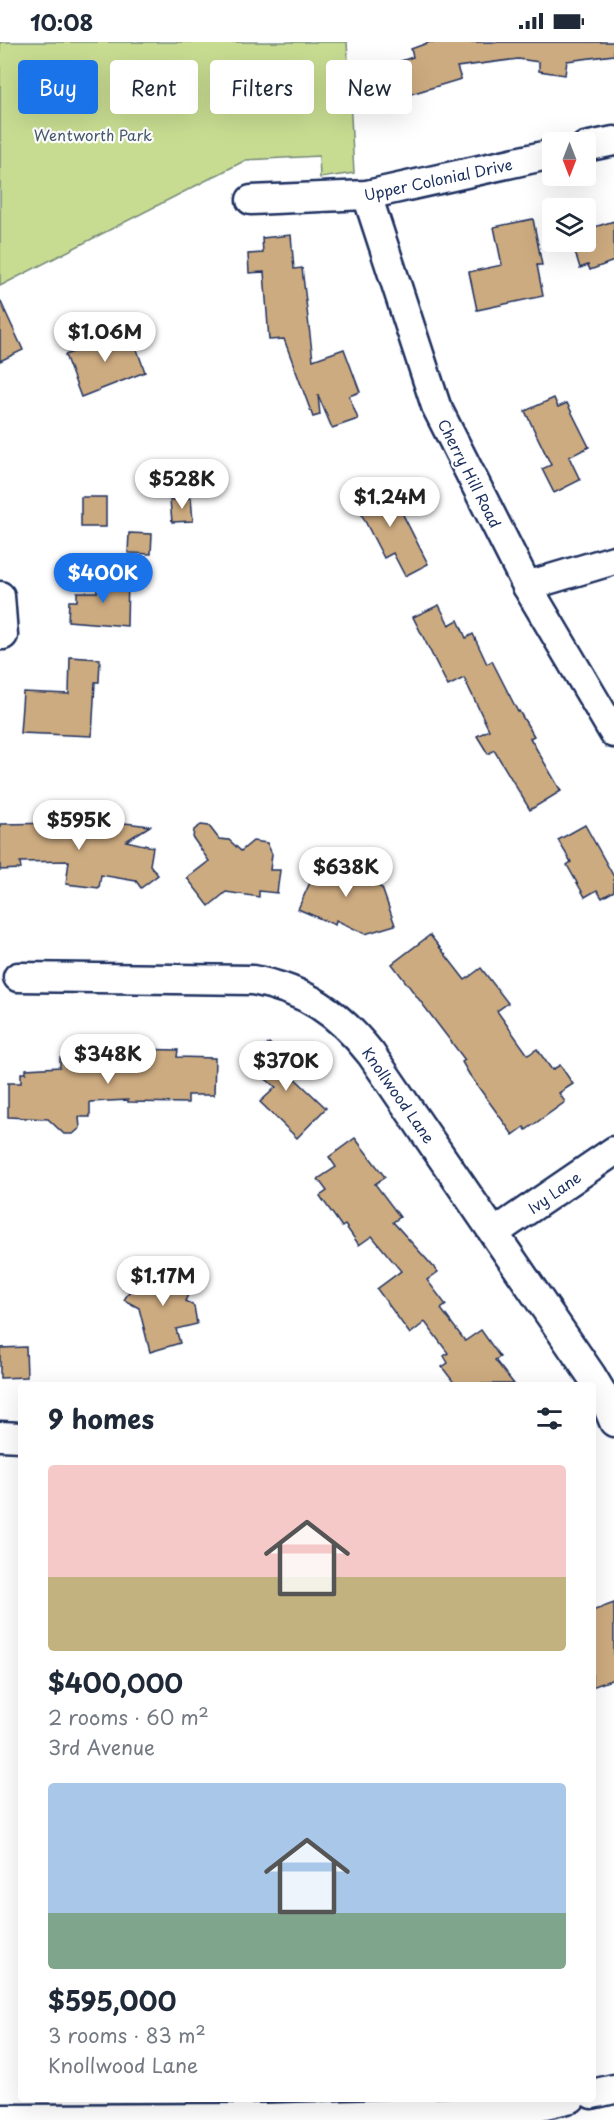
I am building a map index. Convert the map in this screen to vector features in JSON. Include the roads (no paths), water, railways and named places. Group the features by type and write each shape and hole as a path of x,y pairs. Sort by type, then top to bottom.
{"street":[{"path":"596,145 614,141"},
{"name":"Upper Colonial Drive","path":"251,200 366,195 542,156"},
{"name":"Cherry Hill Road","path":"366,195 436,406 527,586 614,734"},
{"path":"527,586 614,560"},
{"path":"0,596 3,635 0,635"},
{"name":"Knollwood Lane","path":"18,977 253,980 292,991 328,1009 371,1054 595,1382"},
{"name":"Ivy Lane","path":"494,1233 614,1151"},
{"name":"Knollwood Lane","path":"596,1384 614,1422"},
{"path":"0,1436 18,1437"},
{"path":"596,2093 614,2089"},
{"path":"0,2119 266,2112 519,2110 554,2102"}],"park label":[{"name":"Wentworth Park","path":"93,134"}]}
